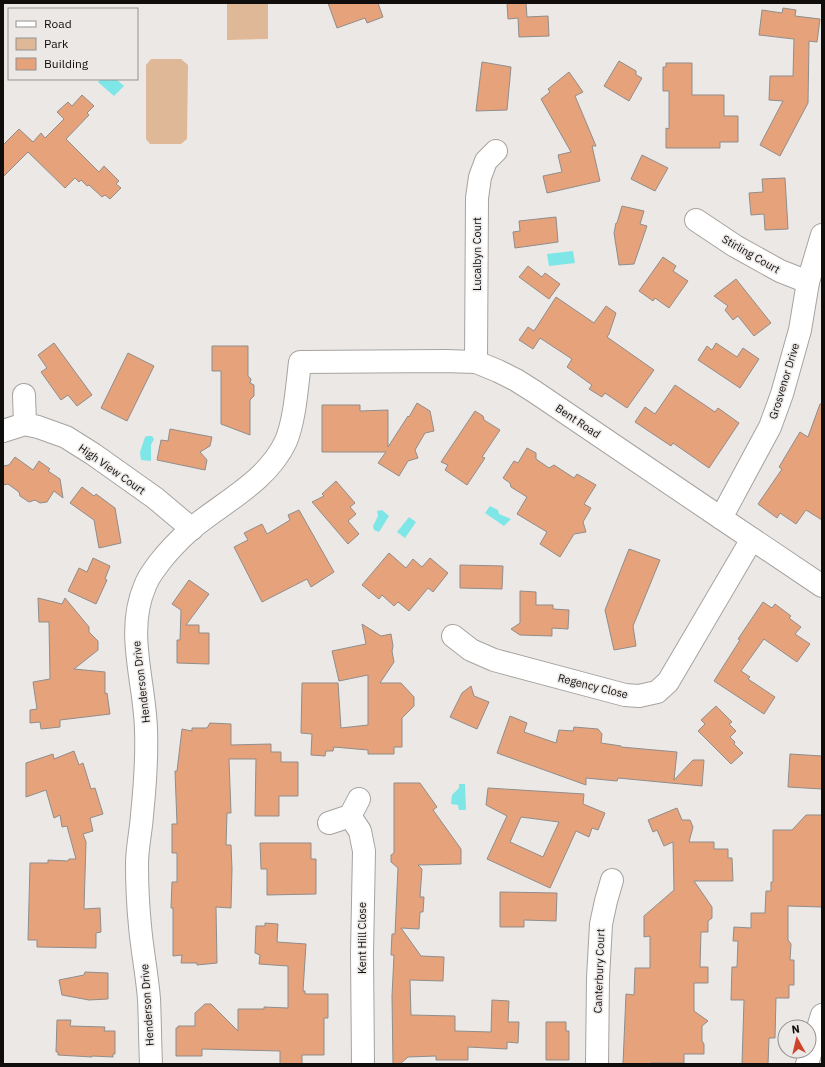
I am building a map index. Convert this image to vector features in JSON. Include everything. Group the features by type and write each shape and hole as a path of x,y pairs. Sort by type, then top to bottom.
{"street":[{"name":"Lucalbyn Court","path":"476,362 477,198 480,177 486,161 496,151"},
{"name":"Stirling Court","path":"696,220 735,246 780,271 808,282"},
{"name":"Grosvenor Drive","path":"721,518 770,426 782,394 800,330 808,282 822,235"},
{"name":"Bent Road","path":"300,362 476,362 498,371 522,384 822,586"},
{"name":"Henderson Drive","path":"151,1064 149,999 140,925 137,862 145,793 146,766 145,712 135,635 139,600 154,569 169,549 192,528 238,494 258,477 278,454 286,441 292,421 300,362"},
{"path":"3,431 24,424 24,395"},
{"name":"High View Court","path":"24,424 38,427 66,437 155,498 192,528"},
{"name":"Regency Close","path":"453,636 471,650 494,660 625,695 639,696 657,692 668,682 752,539"},
{"name":"Kent Hill Close","path":"329,823 354,807 364,851 362,954 363,1064"},
{"name":"Canterbury Court","path":"597,1064 598,978 601,924 612,880"},
{"path":"807,1064 822,1015"},
{"path":"820,1064 822,1056"}],"green space":[{"path":"227,3 268,3 268,39 227,40"},
{"path":"151,59 181,59 188,65 187,139 181,144 150,144 146,139 146,65"}],"water":[{"path":"100,80 117,80 124,86 114,96 98,82"},
{"path":"573,251 575,263 549,266 547,254"},
{"path":"152,436 154,439 151,445 151,461 141,460 140,452 145,437"},
{"path":"490,506 498,510 499,514 511,519 504,526 485,513"},
{"path":"382,510 389,516 379,532 374,530 373,526 378,516 377,511"},
{"path":"409,517 416,522 405,538 397,532"},
{"path":"459,784 465,784 466,810 459,810 458,805 451,804 452,795 459,788"}],"building":[{"path":"328,3 378,3 383,17 367,23 365,18 337,28"},
{"path":"507,3 526,3 527,17 548,16 549,36 519,37 518,18 508,19"},
{"path":"783,8 796,10 795,16 820,19 817,42 809,41 808,103 780,156 760,145 783,101 769,100 770,76 793,76 794,39 759,35 762,10 782,13"},
{"path":"619,61 636,71 636,75 642,78 629,101 604,86"},
{"path":"482,62 511,67 507,110 476,111"},
{"path":"666,63 692,63 692,95 724,95 724,116 738,116 738,142 720,142 720,148 666,148 666,128 669,129 669,91 663,91 663,67 666,67"},
{"path":"569,72 583,92 575,96 596,146 592,146 600,181 547,193 543,176 562,172 558,155 571,152 541,99 550,92 548,89"},
{"path":"82,95 94,106 87,113 89,115 66,139 99,172 104,166 119,181 116,184 121,188 110,199 105,195 102,197 89,185 87,186 81,180 79,182 75,178 65,188 28,152 3,177 3,145 19,129 33,142 41,133 45,138 64,119 57,112 68,102 72,106"},
{"path":"642,155 668,168 655,191 631,179"},
{"path":"785,178 788,229 765,230 764,214 751,215 749,193 763,192 762,179"},
{"path":"622,206 644,211 640,224 647,226 634,264 619,265 614,233"},
{"path":"556,217 558,242 515,248 513,232 520,231 519,221"},
{"path":"663,257 676,266 673,271 688,281 669,308 655,298 653,301 639,291"},
{"path":"528,266 542,277 545,273 560,284 549,299 519,277"},
{"path":"736,279 771,323 754,336 738,316 733,320 725,310 728,306 714,296"},
{"path":"556,297 594,323 606,306 616,313 607,337 654,370 627,408 605,393 602,397 589,389 592,385 567,367 572,359 540,338 533,349 519,340 528,327 534,331"},
{"path":"54,343 92,395 77,406 68,395 61,400 41,372 47,368 38,355"},
{"path":"716,343 737,357 743,348 759,359 740,388 698,360 707,346 712,350"},
{"path":"212,346 248,346 248,376 251,379 250,383 254,385 254,396 250,400 250,435 221,424 221,371 212,371"},
{"path":"128,353 154,366 127,421 101,408"},
{"path":"675,385 715,412 718,408 739,423 709,468 673,443 671,446 635,422 645,407 655,414"},
{"path":"417,403 430,411 434,431 425,433 415,450 418,458 408,461 399,476 378,463 386,452 322,452 322,405 360,405 360,411 388,410 388,447"},
{"path":"820,404 822,404 822,520 806,510 796,524 780,513 777,518 758,504 782,469 779,467 800,432 808,437"},
{"path":"475,411 483,416 484,420 500,430 482,457 485,458 467,485 445,470 448,465 441,462"},
{"path":"170,429 212,437 210,446 200,452 207,460 205,470 157,460 161,440 168,441"},
{"path":"527,448 536,453 536,459 549,468 554,465 574,478 577,474 596,485 584,504 591,508 583,522 586,532 574,534 560,557 540,544 547,532 517,514 527,497 511,487 510,483 503,478 514,461 518,463"},
{"path":"15,457 33,470 39,461 50,469 48,471 60,479 63,498 54,491 47,502 40,503 35,500 29,502 20,496 19,492 8,484 3,485 3,466 9,465"},
{"path":"336,481 355,503 350,507 356,514 348,521 359,534 348,544 312,502 324,496 322,494"},
{"path":"82,487 94,496 96,494 115,508 121,543 99,548 94,520 70,503"},
{"path":"299,510 334,572 311,587 307,579 262,602 234,547 248,540 244,533 262,524 267,534 290,520 288,515"},
{"path":"629,549 660,560 633,626 636,646 614,650 605,610"},
{"path":"389,553 406,568 413,559 422,567 430,558 448,573 433,592 428,588 409,611 398,602 394,606 382,595 379,599 362,585"},
{"path":"93,558 110,566 105,579 107,580 96,604 68,591 79,568 87,572"},
{"path":"460,565 503,566 502,589 460,588"},
{"path":"189,580 209,594 186,625 199,625 199,633 209,633 209,664 177,663 177,640 180,640 181,610 172,604"},
{"path":"520,591 536,592 536,605 553,605 553,609 569,610 568,629 552,628 552,636 520,635 511,629 520,623"},
{"path":"38,598 62,604 65,598 89,627 89,632 98,641 98,650 74,669 105,672 105,694 107,693 110,714 60,720 60,727 41,729 40,722 30,723 30,710 37,709 33,682 50,679 49,622 39,622"},
{"path":"763,602 772,608 775,604 791,616 789,618 801,627 795,634 810,644 797,662 764,639 741,671 750,677 748,679 775,697 764,714 714,681 740,640 738,639"},
{"path":"362,624 381,636 391,634 394,662 380,683 401,683 414,697 414,706 402,718 402,747 394,747 394,754 368,754 368,750 334,747 333,751 326,751 325,756 311,755 312,734 301,733 302,683 338,683 341,728 368,725 368,675 339,681 332,651 366,644"},
{"path":"471,686 474,696 489,702 477,729 450,717 462,693"},
{"path":"716,706 732,722 729,724 736,731 730,737 735,742 734,744 743,753 731,764 698,731 705,724 701,720"},
{"path":"510,716 527,723 524,732 556,743 559,730 573,731 574,727 598,729 602,734 601,743 621,747 677,752 674,780 693,760 704,760 702,786 618,778 617,781 586,778 586,785 497,753"},
{"path":"210,723 231,724 231,745 271,744 271,752 281,752 281,762 298,762 298,796 279,796 279,816 255,816 256,759 229,759 231,813 227,813 226,845 231,845 231,908 216,907 217,963 197,965 197,963 181,963 182,955 173,956 173,908 171,908 172,882 177,882 177,853 172,853 172,824 177,824 175,771 177,771 182,729 192,731 192,728 207,728"},
{"path":"74,751 79,765 83,763 91,789 95,788 103,814 90,818 93,831 83,834 86,842 84,909 100,908 101,932 96,933 96,948 37,947 37,940 28,940 30,863 48,863 48,860 68,861 69,859 76,859 67,826 62,827 60,815 54,818 46,790 26,797 26,763 53,754 54,759"},
{"path":"790,754 822,756 822,789 788,787"},
{"path":"394,783 420,783 437,807 433,810 461,849 461,864 418,865 422,869 420,897 424,897 423,912 420,912 419,929 401,928 421,956 444,957 443,981 410,980 411,1015 455,1016 455,1031 491,1032 492,1000 509,1001 508,1022 519,1022 518,1043 507,1042 507,1049 468,1047 468,1060 436,1060 436,1056 408,1057 400,1064 393,1064 392,996 394,955 391,955 392,934 395,934 398,868 391,862 391,855 394,853"},
{"path":"488,788 584,794 583,804 605,813 598,830 592,828 589,837 576,831 550,888 487,859 507,816 486,805","holes":["521,817 559,822 543,857 510,842"]},
{"path":"677,808 682,820 690,820 693,827 689,842 714,842 714,849 728,849 728,858 732,858 733,881 694,881 712,907 712,918 708,921 708,932 701,932 700,967 708,967 708,983 694,983 694,1011 708,1021 702,1026 704,1054 684,1054 684,1063 623,1064 626,994 634,995 635,968 650,968 650,936 644,937 644,916 674,890 673,842 664,846 657,830 653,832 648,820"},
{"path":"806,815 822,815 822,907 788,906 788,940 791,944 790,960 794,960 794,985 789,985 789,998 776,998 775,1038 769,1038 768,1064 742,1064 744,1000 731,1000 732,967 737,967 738,941 733,941 734,927 751,928 751,913 765,913 766,891 771,891 771,882 773,882 773,830 792,830"},
{"path":"260,843 311,843 311,859 316,859 316,894 267,895 267,869 261,869"},
{"path":"500,892 557,893 556,921 524,920 524,927 500,927"},
{"path":"265,923 278,924 277,942 306,944 303,991 305,991 305,994 328,994 328,1018 324,1018 324,1055 302,1055 302,1064 280,1064 280,1051 202,1049 202,1056 176,1056 176,1028 178,1028 178,1026 195,1026 195,1013 205,1004 211,1004 238,1031 238,1009 264,1009 264,1007 288,1008 288,966 259,964 260,955 255,953 256,926 265,926"},
{"path":"85,972 108,973 108,999 89,1000 62,995 59,980 84,975"},
{"path":"57,1020 71,1020 70,1026 105,1027 104,1031 115,1031 115,1054 113,1054 113,1057 58,1055 58,1052 56,1052"},
{"path":"546,1022 566,1022 566,1031 569,1031 569,1060 546,1060"}]}
